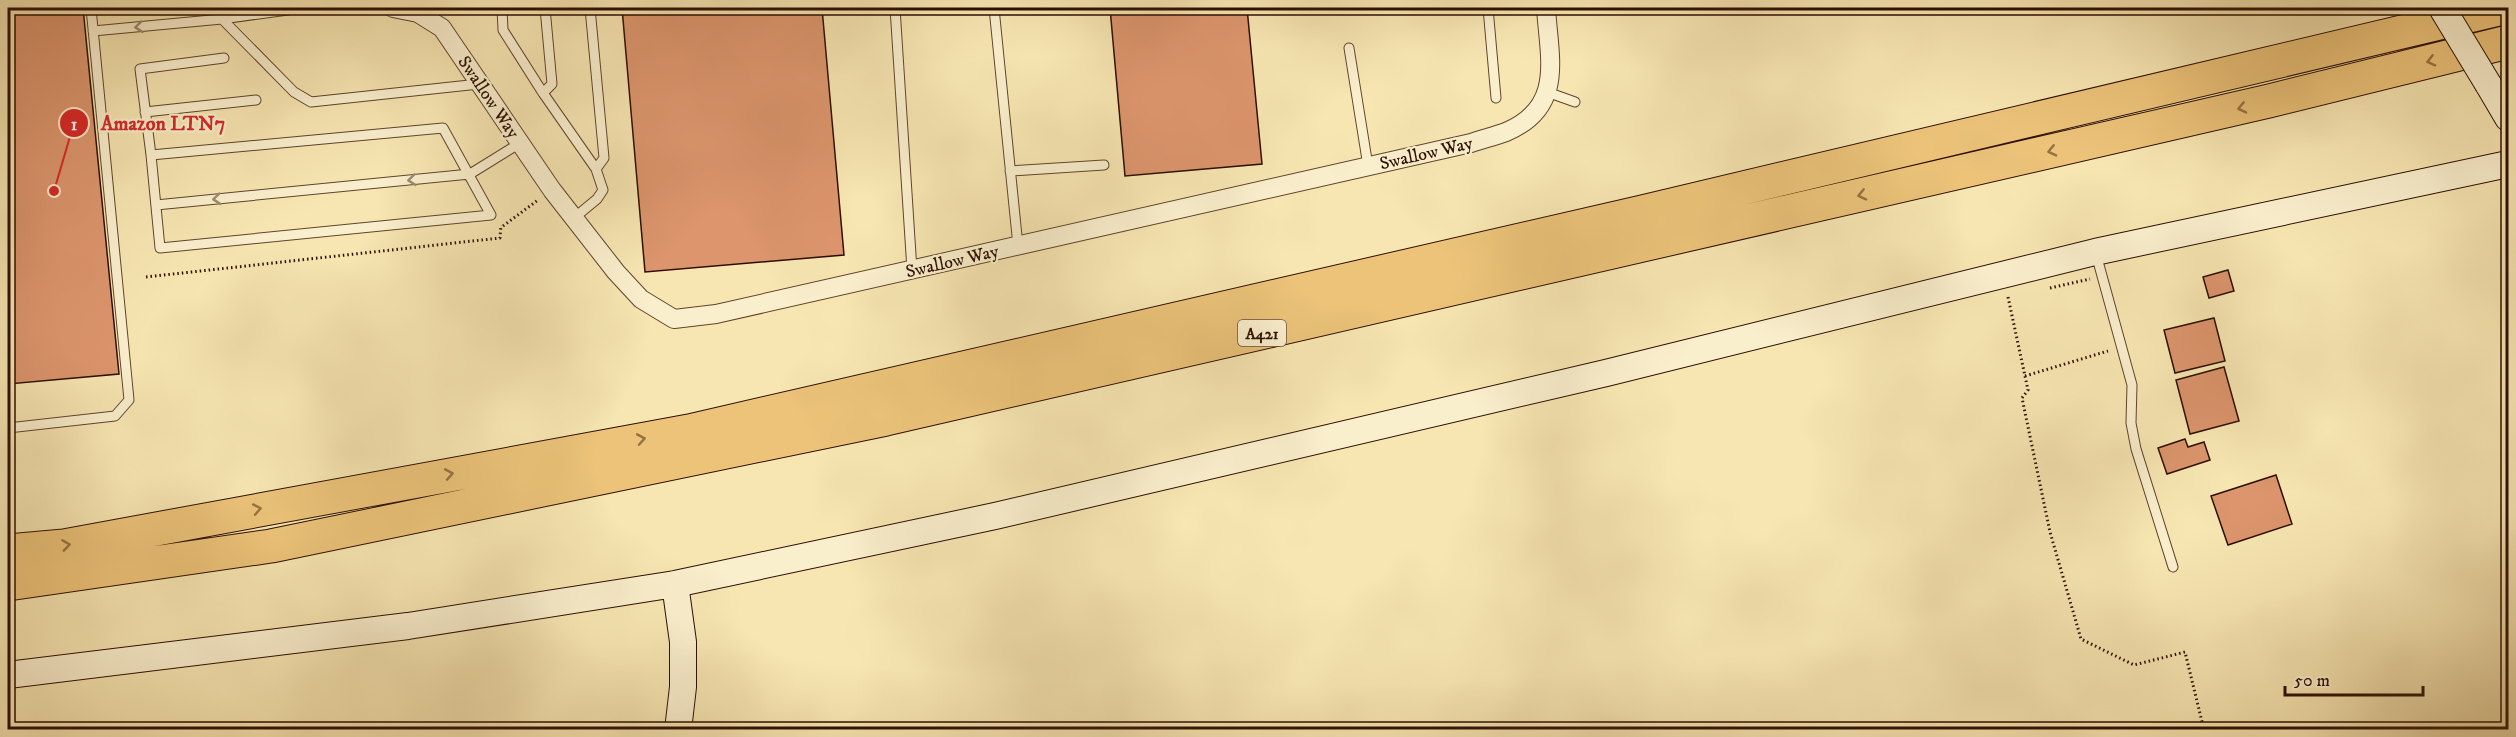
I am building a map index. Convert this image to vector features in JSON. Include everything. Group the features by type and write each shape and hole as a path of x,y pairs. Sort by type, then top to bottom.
{"highway":[{"name":"A421","path":"8,551 64,546 689,431 1642,213 2502,8"},
{"name":"A421","path":"8,584 271,546 886,419 2258,104 2508,42"}],"street":[{"name":"Swallow Way","path":"393,8 418,13 442,28 552,190 616,272 641,299 674,319 716,314 1471,143 1507,131 1539,109 1547,92"},
{"path":"1546,8 1551,79 1547,92"},
{"path":"2442,8 2508,118"},
{"path":"8,675 408,626 675,584 994,516 1606,373 2098,265 2508,164"},
{"path":"675,584 683,642 683,687 678,729"}],"lane":[{"path":"8,428 115,416 129,400 91,8"},
{"path":"93,32 222,19 302,8"},
{"path":"502,8 503,30 543,93 596,168 603,190 597,199 574,218"},
{"path":"543,93 552,84 545,8"},
{"path":"590,8 604,158 596,168"},
{"path":"895,8 912,270"},
{"path":"994,8 1018,246"},
{"path":"1488,8 1496,98"},
{"path":"222,19 294,92 311,102 480,84"},
{"path":"1349,48 1368,166"},
{"path":"151,155 443,128 491,215 160,248 140,69 224,58"},
{"path":"1547,92 1575,102"},
{"path":"145,112 256,100"},
{"path":"156,205 470,174 520,143"},
{"path":"1010,171 1104,165"},
{"path":"2098,265 2132,385 2131,423 2136,450 2174,567"}],"path":[{"path":"146,277 500,238 502,226 552,190"},
{"path":"491,215 502,226"},
{"path":"2042,289 2098,265"},
{"path":"2019,294 2007,297 2028,390 2022,398 2050,532 2081,639 2134,664 2185,652 2204,729"},
{"path":"2025,376 2121,347"}],"building":[{"path":"8,8 83,8 119,374 8,384"},
{"path":"622,8 822,8 844,255 645,272"},
{"path":"1110,8 1247,8 1262,164 1125,176"},
{"path":"1277,8 1355,8 1278,13"},
{"path":"2228,270 2234,291 2209,298 2203,277"},
{"path":"2214,318 2225,361 2175,373 2164,330"},
{"path":"2224,367 2239,421 2190,434 2176,380"},
{"path":"2185,439 2188,447 2204,442 2210,460 2167,474 2158,448"},
{"path":"2276,475 2292,524 2228,545 2211,496"}],"place":[{"name":"Amazon LTN7","path":"54,191"}]}
